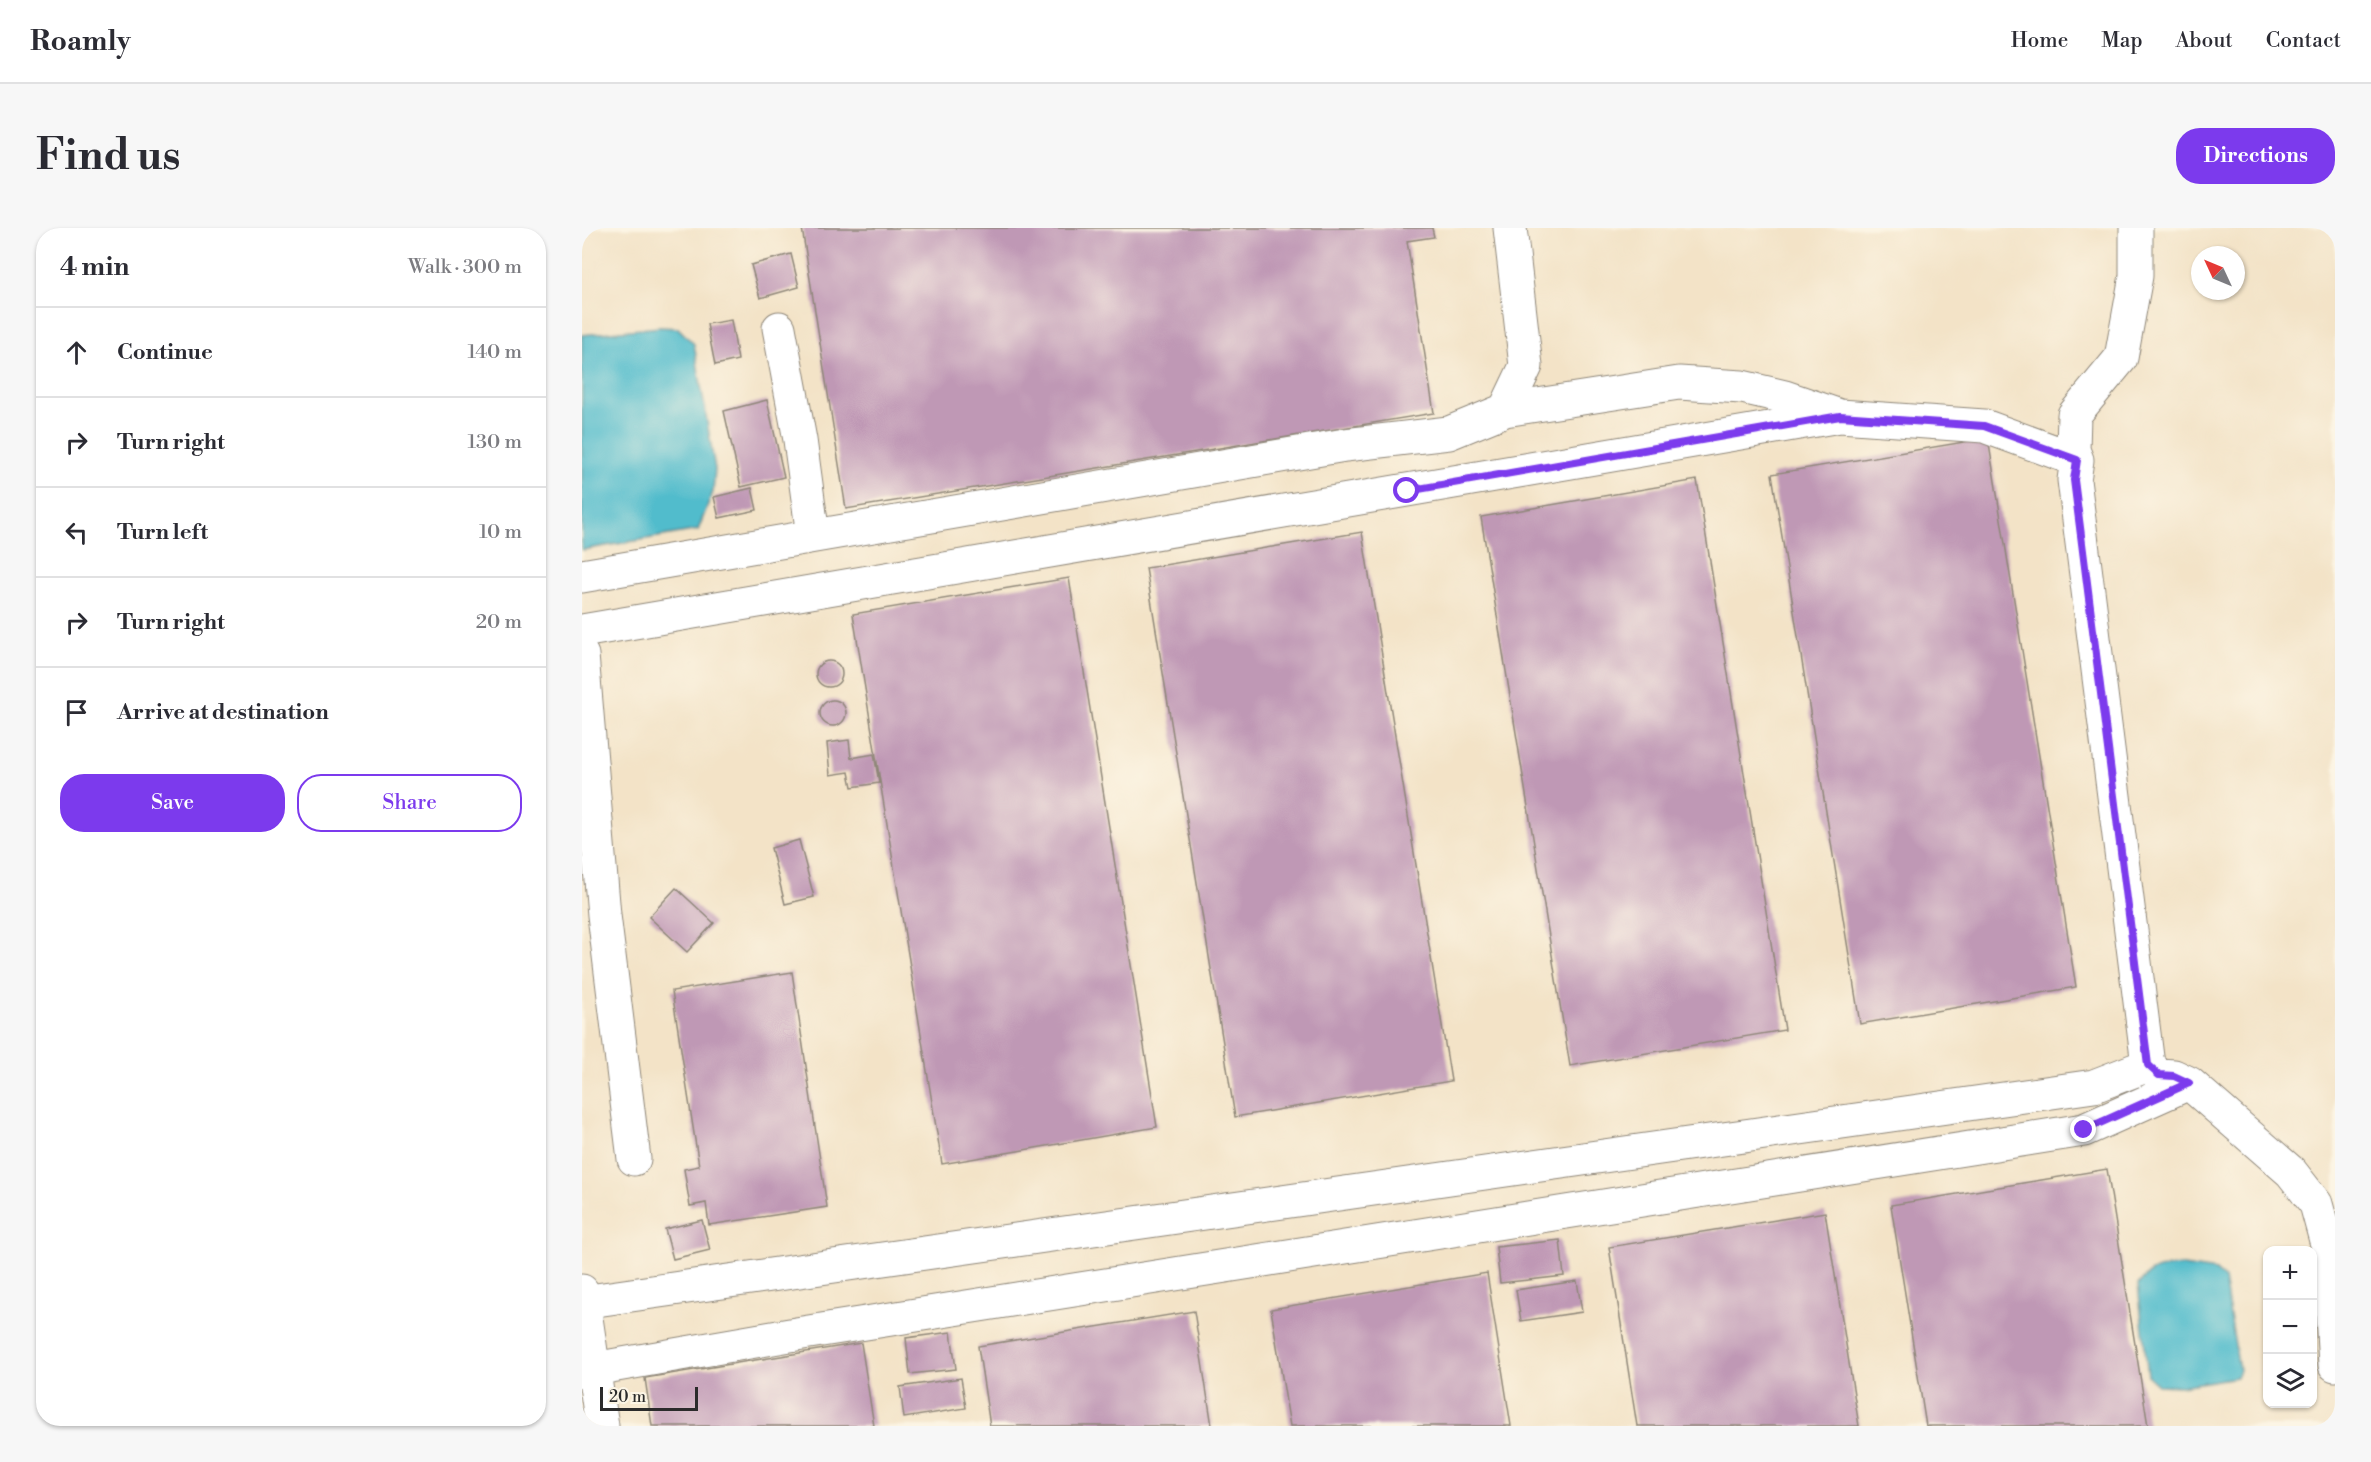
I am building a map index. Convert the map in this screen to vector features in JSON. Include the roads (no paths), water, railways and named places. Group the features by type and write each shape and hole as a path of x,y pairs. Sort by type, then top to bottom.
{"lane":[{"path":"1505,410 1526,366 1510,228"},
{"path":"2027,442 2074,415 2121,358 2136,276 2136,228"},
{"path":"779,328 800,440 813,537"},
{"path":"582,576 1344,446 1449,433 1505,410 1679,383 1742,387 1785,396 1840,416"},
{"path":"2074,415 2073,450 2077,460 2074,480 2148,1065 2159,1075 2174,1076 2189,1083 2290,1172 2316,1204 2328,1248 2335,1365"},
{"path":"582,631 1840,416 1984,426 2077,460"},
{"path":"582,655 604,915 634,1159"},
{"path":"602,1426 588,1370 582,1298 2094,1086 2148,1065"},
{"path":"588,1370 790,1335 2084,1130 2189,1083"}],"water":[{"path":"660,327 678,328 694,344 715,469 713,492 698,530 582,550 582,335"},
{"path":"2183,1266 2216,1271 2224,1279 2239,1370 2236,1377 2181,1386 2158,1385 2148,1376 2138,1285 2152,1272 2163,1268"}]}
